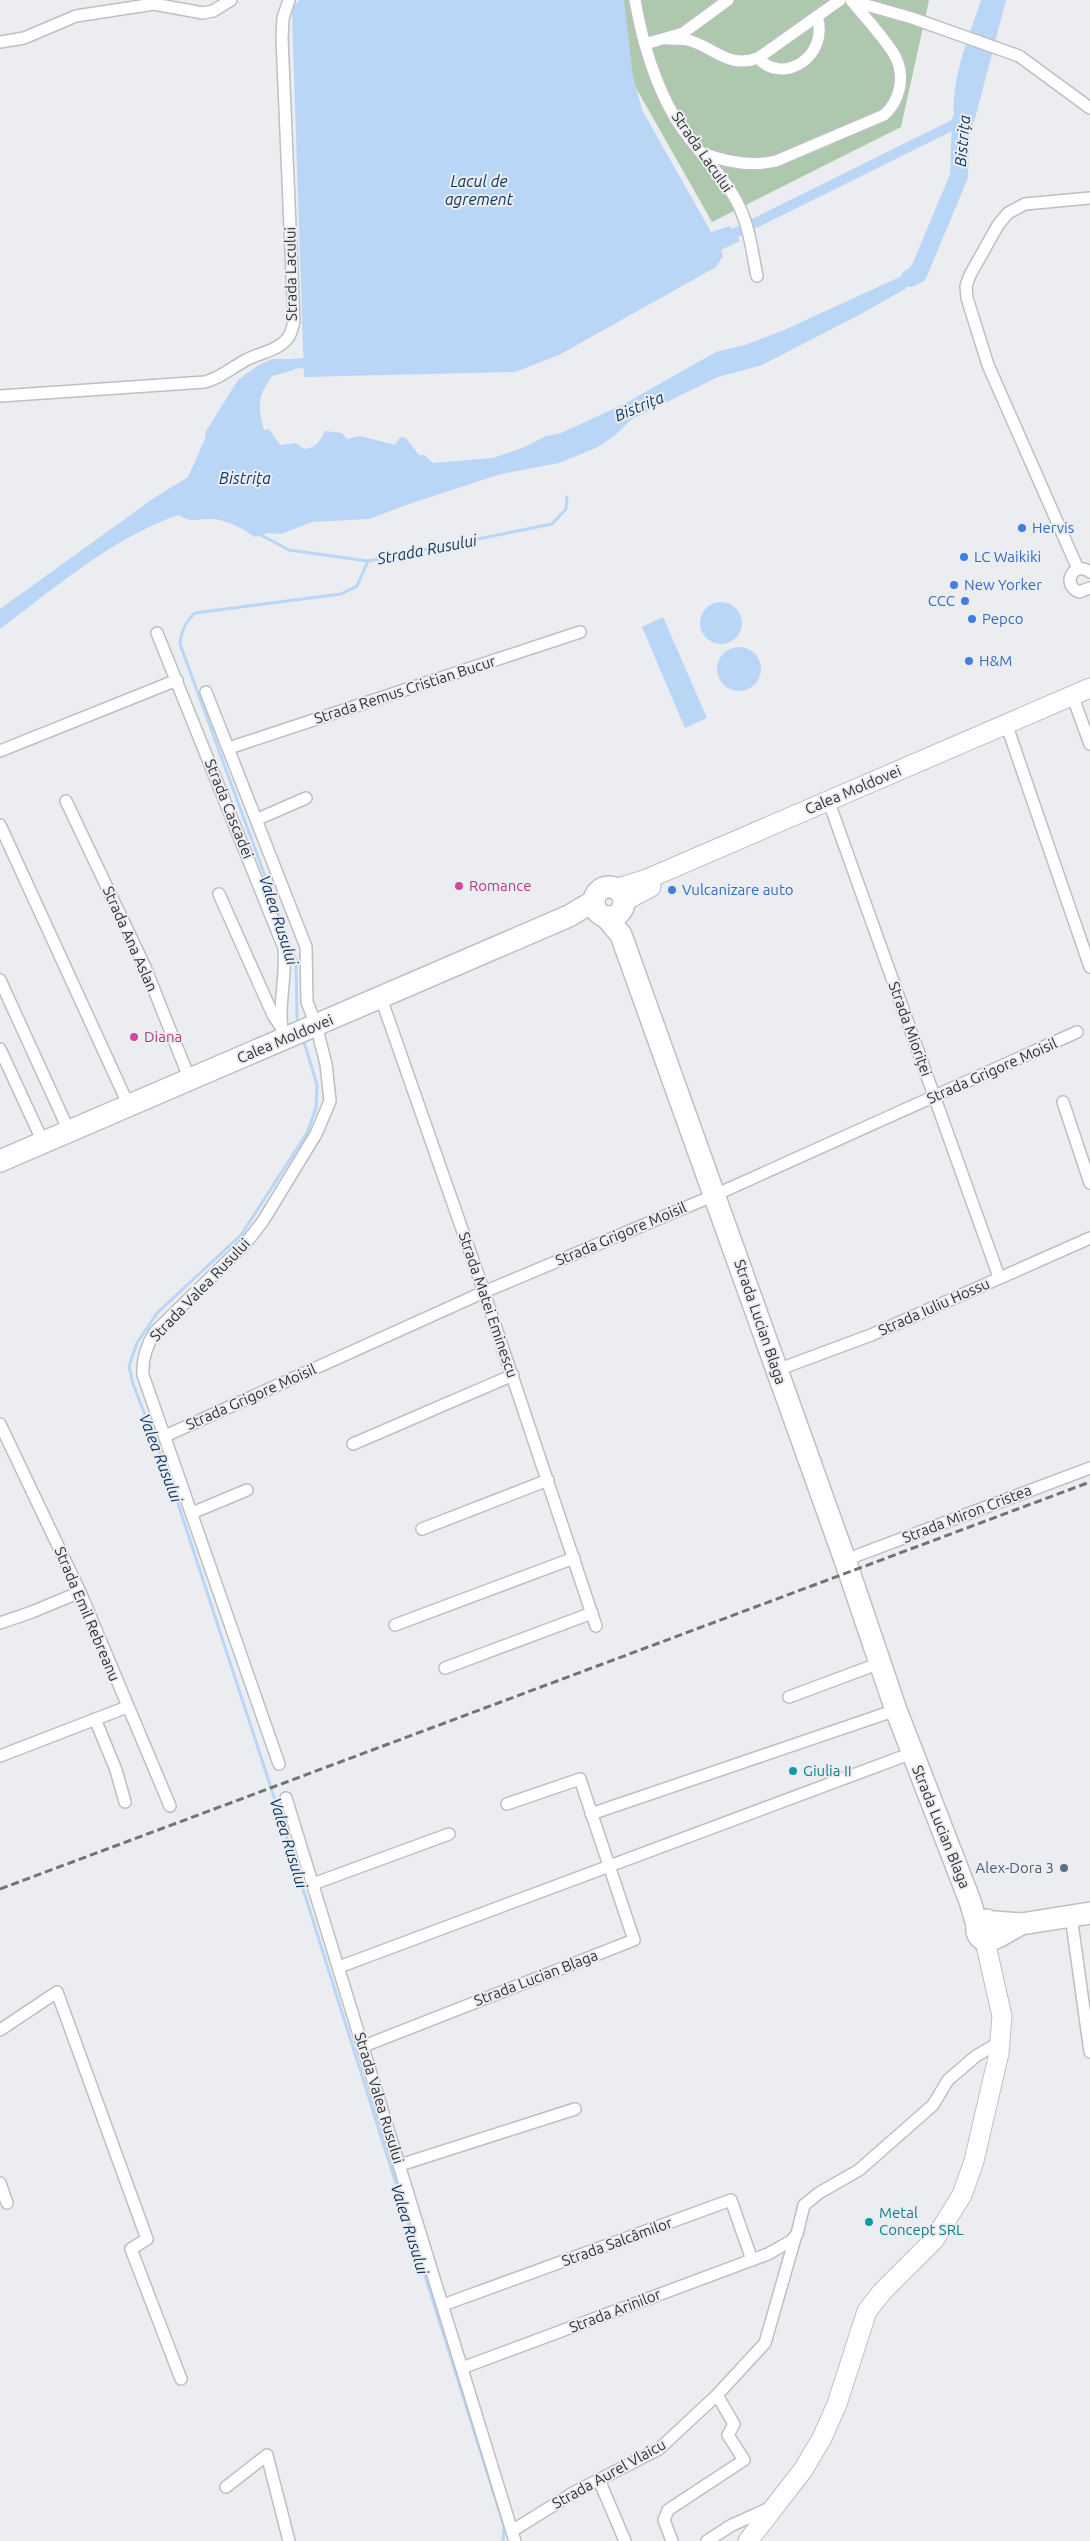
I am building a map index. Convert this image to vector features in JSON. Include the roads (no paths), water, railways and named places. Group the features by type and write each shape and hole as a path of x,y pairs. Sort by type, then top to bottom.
{"highway":[{"name":"Calea Moldovei","path":"0,1161 190,1080 297,1030 381,998 569,916 610,905"},
{"name":"Strada Lucian Blaga","path":"610,905 845,1560 896,1710 970,1901 988,1934"},
{"path":"988,1934 1021,1924 1081,1915"}],"main road":[{"name":"Calea Moldovei","path":"610,905 647,880 1090,688"},
{"name":"Calea Moldovei","path":"610,905 1082,700"},
{"path":"748,2541 808,2463 822,2438 837,2404 867,2312 882,2292 934,2240 962,2195 974,2160 1000,2042 1002,2016 988,1934"}],"street":[{"path":"0,42 24,38 76,16 154,4 203,13 213,11 231,0"},
{"name":"Strada Lacului","path":"0,396 205,382 216,379 245,360 280,345 287,339 292,332 294,321 282,38 283,18 289,0"},
{"name":"Strada Lacului","path":"635,0 645,44 654,71 673,115 739,204 751,235 757,276"},
{"path":"645,44 668,39 694,27 728,0"},
{"path":"668,39 690,41 716,55 736,61 749,61 758,58 840,0"},
{"path":"852,0 912,18 1019,56 1090,108"},
{"path":"702,153 729,162 765,164 884,115 891,108 898,94 900,78 896,58 852,0"},
{"path":"758,58 763,63 777,68 790,68 800,64 816,49 820,39 817,16"},
{"path":"1078,569 988,365 967,298 966,286 993,233 1008,213 1025,204 1090,198"},
{"path":"1090,572 1085,569 1078,569 1070,577 1070,584 1079,592 1090,590"},
{"name":"Strada Remus Cristian Bucur","path":"229,748 580,632"},
{"name":"Strada Cascadei","path":"157,633 284,948 286,972 297,1030"},
{"path":"0,751 177,680"},
{"path":"206,692 258,819 306,947 307,1002 297,1030 273,1015 219,894"},
{"path":"1082,700 1090,744"},
{"path":"1009,732 1090,967"},
{"path":"258,819 306,798"},
{"name":"Strada Ana Aslan","path":"66,801 145,967 190,1080"},
{"name":"Strada Mioriței","path":"831,808 999,1277"},
{"path":"0,825 128,1106"},
{"path":"0,980 69,1131"},
{"name":"Strada Matei Eminescu","path":"381,998 484,1292 596,1626"},
{"name":"Strada Valea Rusului","path":"279,1764 166,1436 143,1376 142,1363 149,1341 155,1332 246,1243 285,1189 316,1134 330,1101 326,1064 297,1030"},
{"name":"Strada Grigore Moisil","path":"166,1436 484,1292 715,1195 1077,1032"},
{"path":"0,1049 43,1142"},
{"path":"1063,1102 1090,1184"},
{"name":"Strada Iuliu Hossu","path":"776,1370 871,1336 999,1277 1090,1238"},
{"path":"353,1444 512,1376"},
{"name":"Strada Emil Rebreanu","path":"0,1424 80,1592 170,1806"},
{"name":"Strada Miron Cristea","path":"845,1560 1090,1468"},
{"path":"422,1529 548,1480"},
{"path":"192,1513 247,1490"},
{"path":"396,1625 574,1558"},
{"path":"0,1623 80,1592"},
{"path":"445,1668 592,1614"},
{"path":"789,1697 880,1663"},
{"path":"0,1756 127,1707"},
{"path":"591,1814 896,1710"},
{"path":"95,1719 116,1770 125,1802"},
{"name":"Strada Lucian Blaga","path":"339,1967 610,1864 912,1753"},
{"name":"Strada Lucian Blaga","path":"364,2046 634,1940 580,1778 507,1804"},
{"name":"Strada Valea Rusului","path":"286,1798 514,2536"},
{"path":"313,1884 449,1834"},
{"path":"1081,1915 1090,2052"},
{"path":"0,2030 57,1992 147,2239 130,2249 180,2379"},
{"name":"Strada Aurel Vlaicu","path":"514,2536 599,2480 659,2449 717,2395 765,2343 804,2205 819,2193 859,2170 933,2105 948,2080 976,2056 1000,2042"},
{"path":"400,2165 575,2109"},
{"path":"0,2182 7,2204"},
{"name":"Strada Salcâmilor","path":"443,2305 731,2200 752,2260"},
{"name":"Strada Arinilor","path":"462,2368 768,2254 791,2241 797,2234"},
{"path":"672,2541 664,2520 668,2510 744,2460 728,2435 734,2424 717,2395"},
{"path":"226,2487 267,2456 289,2541"},
{"path":"599,2480 625,2541"},
{"path":"707,2541 732,2525 775,2506"}],"water":[{"name":"Lacul de agrement","path":"299,0 624,0 633,76 642,110 711,232 730,226 740,241 721,250 723,256 716,267 559,355 515,372 304,377 292,15 294,6"},
{"name":"Bistrița","path":"981,0 1006,0 976,115 964,150 957,132 954,94 962,56"},
{"name":"Bistrița","path":"918,258 927,265 905,289 762,365 718,377 632,419 614,436 598,447 559,463 501,474 369,519 312,522 281,534 268,533 255,537 223,521 211,519 191,520 178,515 130,537 85,565 0,629 0,609 154,498 188,477 205,439 206,431 238,380 257,366 272,359 292,359 294,370 272,376 261,396 260,407 264,430 269,429 280,445 296,443 304,449 312,447 325,431 342,433 347,439 360,436 395,445 400,437 406,438 419,455 424,455 433,463 493,458 525,447 546,436 561,433 624,404 716,352 745,345 784,330 902,276"},
{"path":"717,602 725,602 736,608 742,623 736,638 725,644 717,644 706,638 700,627 700,619 706,608"},
{"path":"663,617 707,718 685,728 642,627"},
{"path":"739,647 751,651 757,657 761,669 757,681 751,687 739,691 727,687 721,681 717,669 721,657 727,651"}],"waterway":[{"name":"Bistrița","path":"910,278 918,274 959,176 961,120"},
{"path":"735,233 961,121"},
{"path":"280,365 304,363"},
{"name":"Strada Rusului","path":"259,534 289,550 368,561 552,524 566,509 567,497"},
{"name":"Valea Rusului","path":"299,1025 297,1018 296,961 180,644 186,623 195,613 341,594 357,586 368,561"},
{"name":"Valea Rusului","path":"303,1038 317,1085 316,1108 307,1133 241,1235 157,1313 137,1343 129,1366 133,1384 171,1482 274,1797 504,2526 503,2541"}],"railway":[{"path":"0,1889 1090,1482"}],"place":[{"name":"Hervis","path":"1022,528"},
{"name":"LC Waikiki","path":"964,557"},
{"name":"New Yorker","path":"954,585"},
{"name":"CCC","path":"965,601"},
{"name":"Pepco","path":"972,619"},
{"name":"H&M","path":"969,661"},
{"name":"Romance","path":"459,886"},
{"name":"Vulcanizare auto","path":"672,890"},
{"name":"Diana","path":"134,1037"},
{"name":"Giulia II","path":"793,1771"},
{"name":"Alex-Dora 3","path":"1064,1868"},
{"name":"Metal Concept SRL","path":"869,2222"}]}
